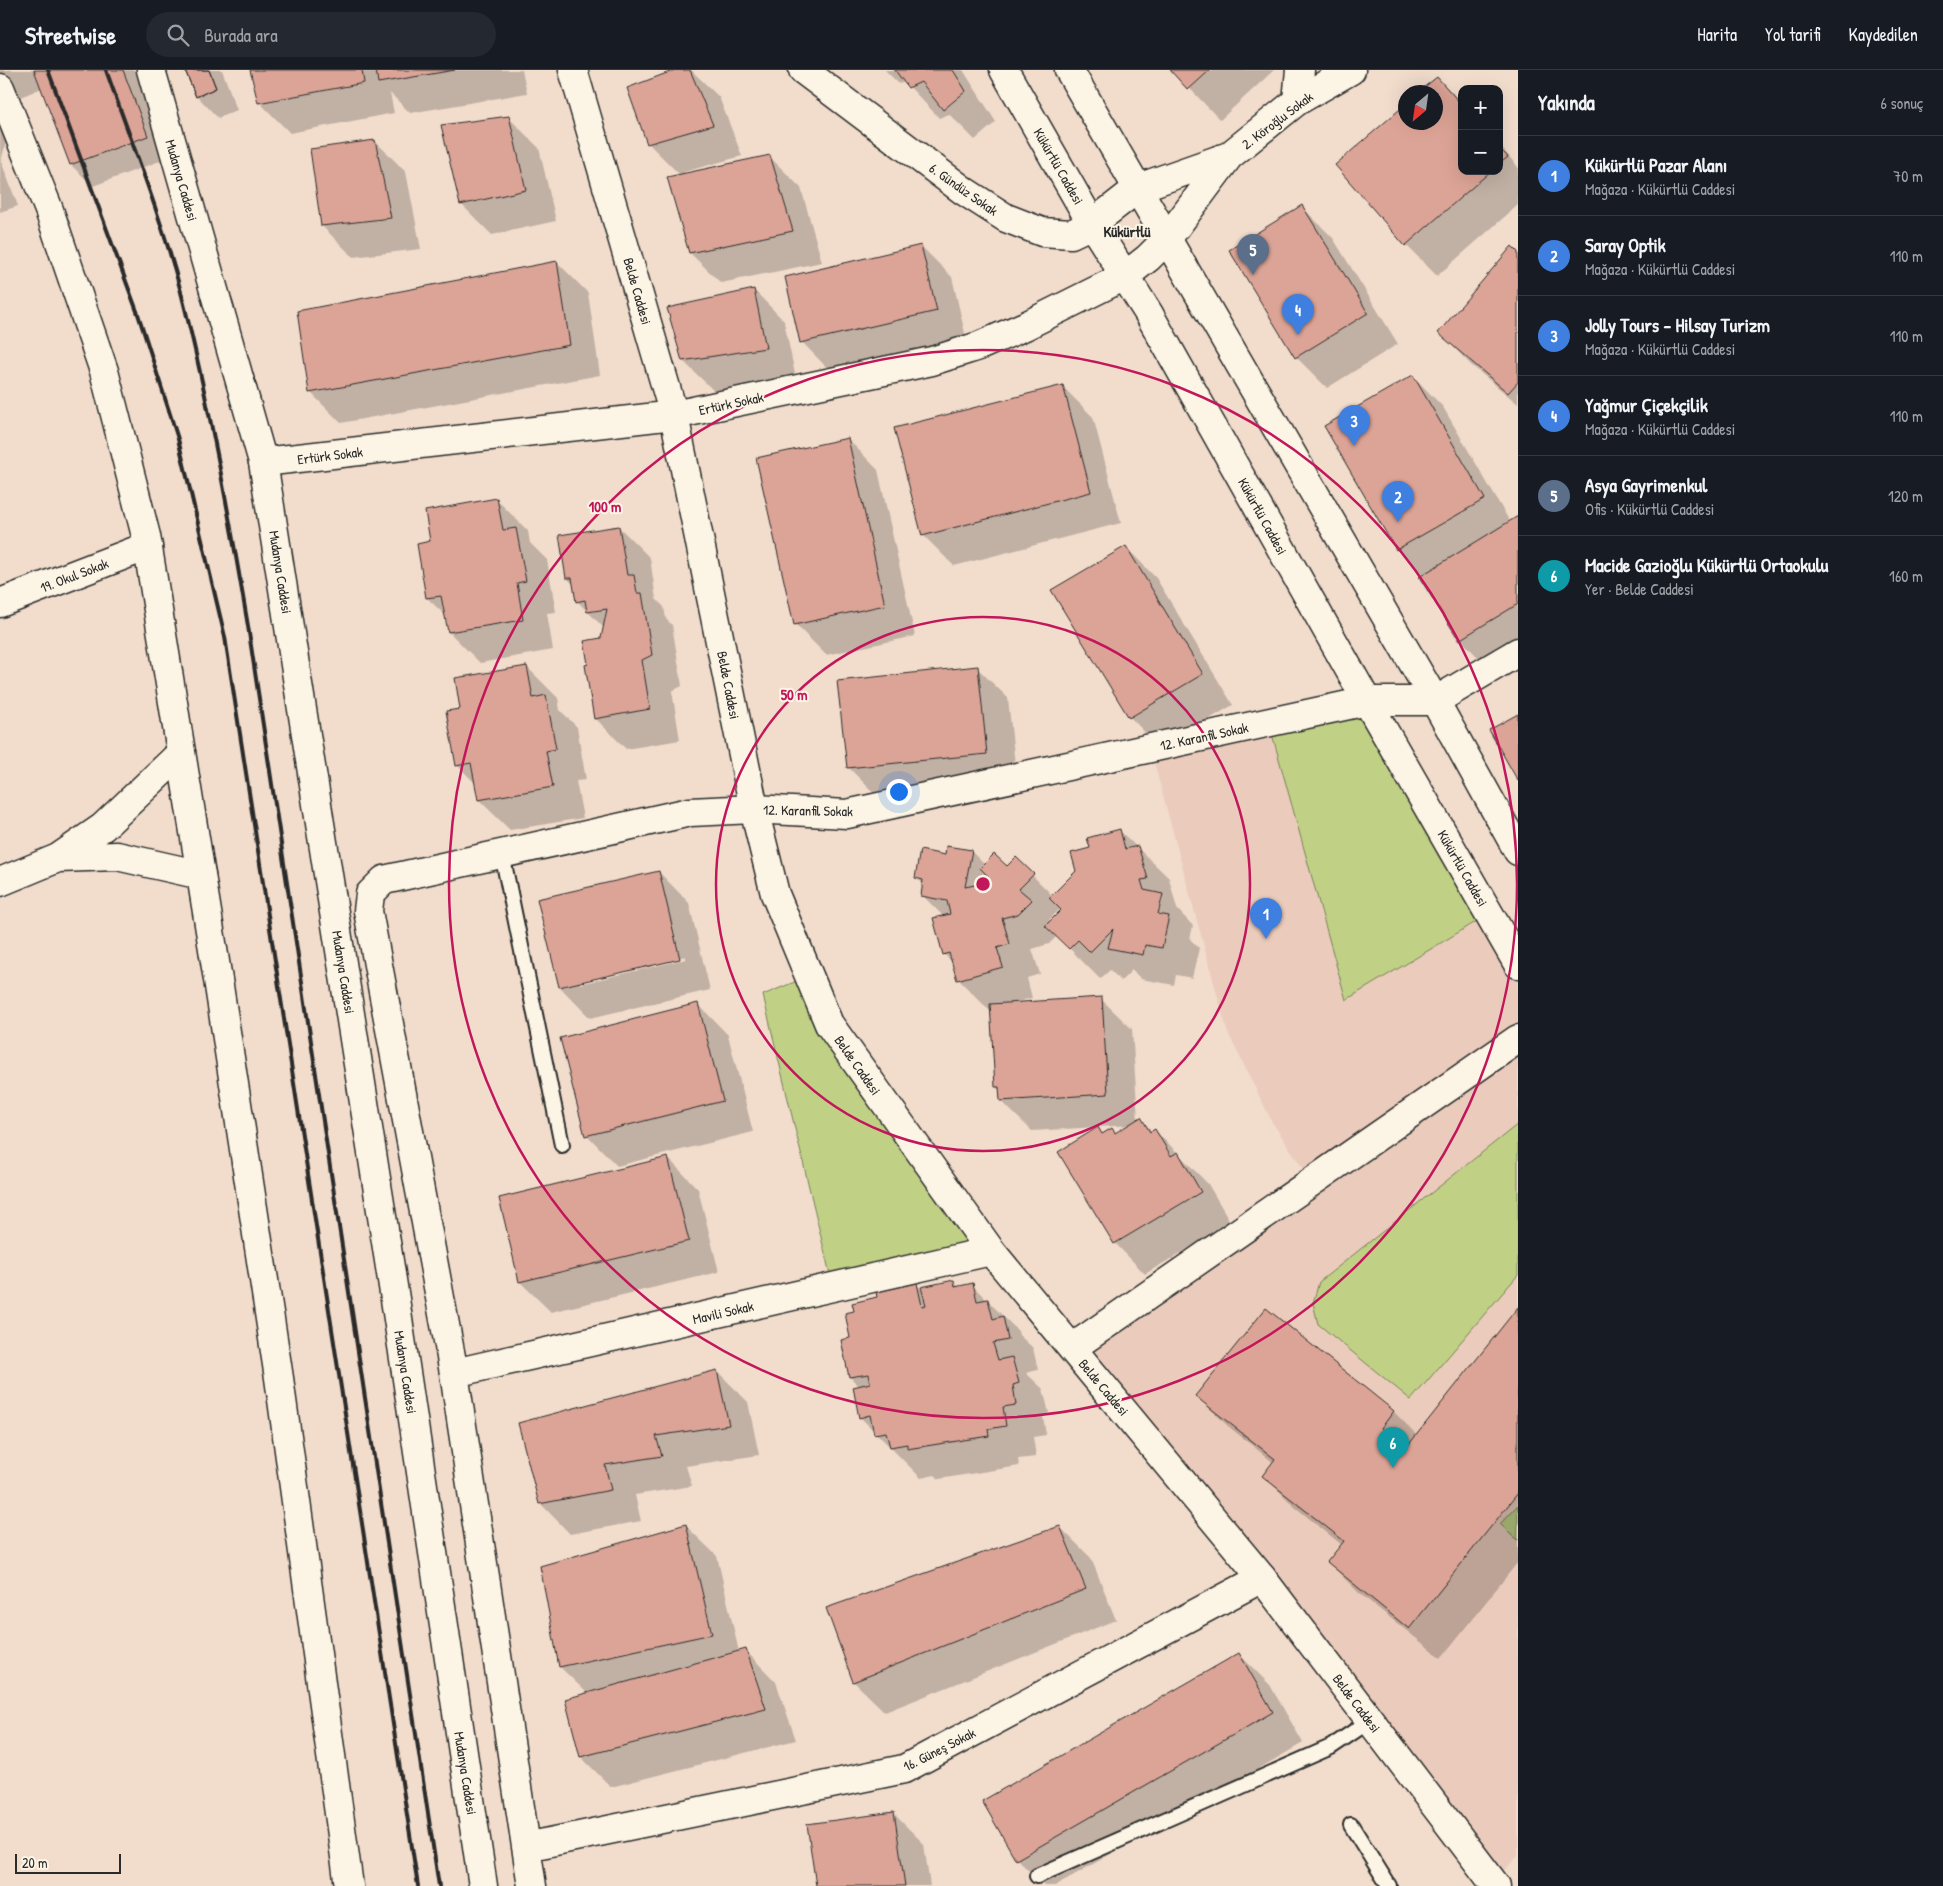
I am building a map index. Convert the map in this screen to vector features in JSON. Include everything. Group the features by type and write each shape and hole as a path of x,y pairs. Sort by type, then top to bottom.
{"main road":[{"name":"Mudanya Caddesi","path":"151,70 263,462 394,1290 483,1886"},
{"name":"Belde Caddesi","path":"573,70 674,415 754,809 775,894 829,1024 991,1251 1262,1578 1496,1886"},
{"name":"6. Gündüz Sokak","path":"803,70 964,192 1006,218 1042,232 1070,234 1092,224 1138,188"},
{"name":"Kükürtlü Caddesi","path":"1004,70 1092,224 1149,314 1518,964"},
{"path":"1069,70 1435,701 1518,851"},
{"path":"1297,101 1300,70"},
{"name":"2. Köroğlu Sokak","path":"1166,239 1229,156 1297,101 1351,70"},
{"path":"0,88 49,210 104,371 148,546 279,1378 349,1886"},
{"name":"2. Köroğlu Sokak","path":"1138,188 1229,156"},
{"name":"Ertürk Sokak","path":"263,462 674,415 932,361 979,346 1025,326 1125,276 1148,258 1166,239"},
{"name":"19. Okul Sokak","path":"0,603 148,546"},
{"path":"1435,701 1518,652"},
{"name":"12. Karanfil Sokak","path":"454,1373 368,912 370,894 384,880 690,812 754,809 847,814 1367,701 1435,701"},
{"path":"0,882 58,858 103,827 181,752"},
{"path":"58,858 117,856 201,875"},
{"path":"1072,1348 1518,1039"},
{"name":"Mavili Sokak","path":"454,1373 991,1251"},
{"path":"454,1373 532,1886"},
{"name":"16. Güneş Sokak","path":"526,1847 904,1769 1262,1578"}],"lane":[{"path":"502,854 562,1146"},
{"path":"1037,1876 1331,1747 1371,1720"},
{"path":"1351,1825 1389,1886"}],"shaded area":[{"path":"1269,723 1346,999 1489,914 1518,964 1518,1856 1493,1882 1072,1348 1312,1182 1272,1122 1227,1031 1150,748"}],"green space":[{"path":"1367,701 1489,914 1346,1000 1269,723"},
{"path":"809,976 991,1251 833,1287 763,995"},
{"path":"1518,1124 1518,1275 1411,1400 1318,1324 1313,1303 1319,1282"},
{"path":"1518,1505 1518,1540 1500,1524"}],"building":[{"path":"34,70 123,70 148,136 70,165"},
{"path":"185,70 209,70 216,88 196,97"},
{"path":"185,70 209,70 216,88 196,97"},
{"path":"250,70 362,70 364,83 258,103"},
{"path":"376,70 455,70 378,83"},
{"path":"675,70 690,70 713,125 647,144 627,88"},
{"path":"895,70 953,70 966,91 943,110 921,82 908,88"},
{"path":"1170,70 1210,70 1188,90"},
{"path":"1437,77 1458,101 1458,175 1486,175 1405,246 1335,165 1398,111 1398,130 1443,130 1443,85 1427,85"},
{"path":"509,116 526,190 460,205 441,125"},
{"path":"375,140 391,218 321,226 310,149"},
{"path":"1503,152 1508,157 1503,161"},
{"path":"770,155 793,231 689,253 667,177"},
{"path":"1302,205 1368,313 1295,358 1229,250"},
{"path":"921,245 937,311 800,343 785,277"},
{"path":"1512,246 1518,252 1518,382 1508,393 1438,333"},
{"path":"557,261 570,345 309,393 297,311"},
{"path":"754,289 766,348 682,361 667,308"},
{"path":"1413,375 1485,499 1396,550 1324,426"},
{"path":"1063,385 1091,492 922,536 894,428"},
{"path":"848,438 885,605 794,625 756,458"},
{"path":"497,498 503,530 516,528 526,581 517,583 523,620 448,632 441,596 426,598 417,544 430,541 425,511"},
{"path":"1518,516 1518,604 1459,640 1419,577"},
{"path":"619,526 627,575 634,575 637,593 642,593 652,655 642,660 650,709 594,719 585,665 588,664 584,641 601,638 607,609 587,612 585,600 576,602 572,578 566,578 559,535"},
{"path":"1126,546 1203,674 1129,718 1051,590"},
{"path":"527,666 533,698 546,695 556,749 546,751 553,787 478,800 471,763 456,766 446,711 460,709 455,678"},
{"path":"978,666 987,754 847,768 837,681"},
{"path":"1518,714 1518,781 1489,730"},
{"path":"1120,829 1125,849 1138,846 1148,879 1141,880 1144,890 1163,894 1158,914 1169,916 1162,948 1145,945 1143,955 1108,948 1113,929 1090,952 1078,940 1069,949 1045,926 1061,910 1049,898 1076,871 1071,853 1090,848 1087,838"},
{"path":"946,846 972,850 965,887 980,884 988,876 980,868 994,854 1007,866 1016,857 1034,874 1019,889 1032,900 1018,914 1002,918 1010,944 997,948 1003,967 957,980 949,953 943,955 933,918 950,914 947,901 921,896 923,880 915,878 920,850 945,855"},
{"path":"659,871 680,959 559,987 537,899"},
{"path":"1102,997 1108,1094 1000,1101 999,1087 995,1087 990,1004"},
{"path":"698,1003 723,1101 585,1136 560,1038"},
{"path":"1141,1117 1150,1132 1155,1129 1171,1156 1178,1152 1201,1192 1114,1244 1058,1152 1098,1127 1102,1134 1112,1128 1115,1133"},
{"path":"668,1157 689,1241 519,1282 499,1198"},
{"path":"954,1280 955,1287 973,1283 977,1301 988,1299 993,1319 1003,1316 1008,1340 993,1343 998,1360 1012,1357 1019,1383 1013,1385 1016,1405 1003,1407 1006,1426 988,1429 989,1436 907,1449 907,1444 890,1447 886,1432 874,1434 870,1415 859,1418 853,1387 870,1383 869,1374 849,1377 841,1340 850,1338 845,1313 854,1311 852,1303 877,1297 876,1292 917,1283 922,1306 926,1305 921,1287"},
{"path":"1518,1307 1518,1493 1409,1629 1327,1562 1344,1541 1262,1476 1275,1459 1195,1396 1266,1308 1394,1411 1381,1428 1406,1448"},
{"path":"717,1370 729,1425 656,1436 662,1456 605,1465 611,1490 539,1504 518,1423"},
{"path":"686,1524 712,1634 559,1667 540,1566"},
{"path":"1060,1526 1086,1589 853,1682 826,1608"},
{"path":"746,1649 766,1709 580,1757 565,1699"},
{"path":"1239,1653 1273,1712 1016,1860 982,1801"},
{"path":"894,1812 905,1886 816,1886 807,1824"}],"railway":[{"path":"48,70 138,314 178,439 225,637 418,1886"},
{"path":"106,70 155,208 181,292 201,375 226,500 248,626 439,1886"}],"place":[{"name":"Asya Gayrimenkul","path":"1253,275"},
{"name":"Yağmur Çiçekçilik","path":"1298,335"},
{"name":"Jolly Tours - Hilsay Turizm","path":"1354,446"},
{"name":"Saray Optik","path":"1398,522"},
{"name":"Kükürtlü Pazar Alanı","path":"1266,939"},
{"name":"Macide Gazioğlu Kükürtlü Ortaokulu","path":"1393,1468"}],"district":[{"name":"Kükürtlü","path":"1127,231"}]}
